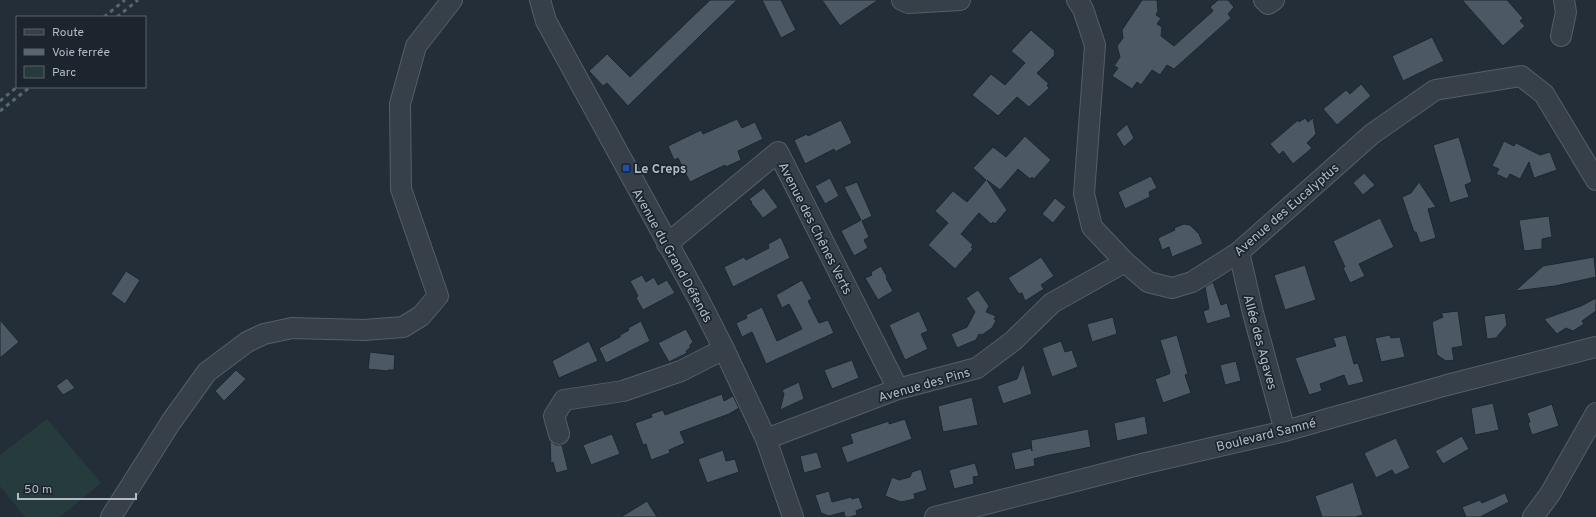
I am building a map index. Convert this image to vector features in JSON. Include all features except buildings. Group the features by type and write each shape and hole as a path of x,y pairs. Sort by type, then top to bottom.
{"street":[{"path":"111,517 171,422 207,372 247,342 264,334 292,328 364,330 403,327 421,316 438,296 401,189 400,104 416,46 452,0"},
{"name":"Avenue du Grand Défends","path":"540,0 546,21 699,300 724,349 766,439 793,517"},
{"path":"902,0 908,4 960,0"},
{"path":"1264,0 1268,4 1274,0"},
{"path":"1562,36 1566,12 1564,0"},
{"name":"Avenue des Eucalyptus","path":"1085,3 1095,45 1084,194 1092,227 1125,262 1148,282 1172,288 1192,282 1239,252 1372,134 1434,90 1521,76 1544,94 1596,180"},
{"name":"Avenue des Chênes Verts","path":"667,244 778,152 898,389"},
{"name":"Allée des Agaves","path":"1239,252 1253,313 1285,431"},
{"name":"Avenue des Pins","path":"766,439 898,389 977,368 1013,341 1052,303 1125,262"},
{"name":"Boulevard Samné","path":"936,517 1146,462 1285,431 1447,385 1596,347"},
{"path":"559,434 554,416 564,400 623,391 681,370 724,349"},
{"path":"1533,517 1550,494 1596,412"}],"green space":[{"path":"47,419 101,483 60,517 25,517 0,486 0,455"}],"railway":[{"path":"105,16 125,0"},
{"path":"118,16 138,0"},
{"path":"0,101 16,88"},
{"path":"0,111 29,88"}],"place":[{"name":"Le Creps","path":"626,168"}]}
